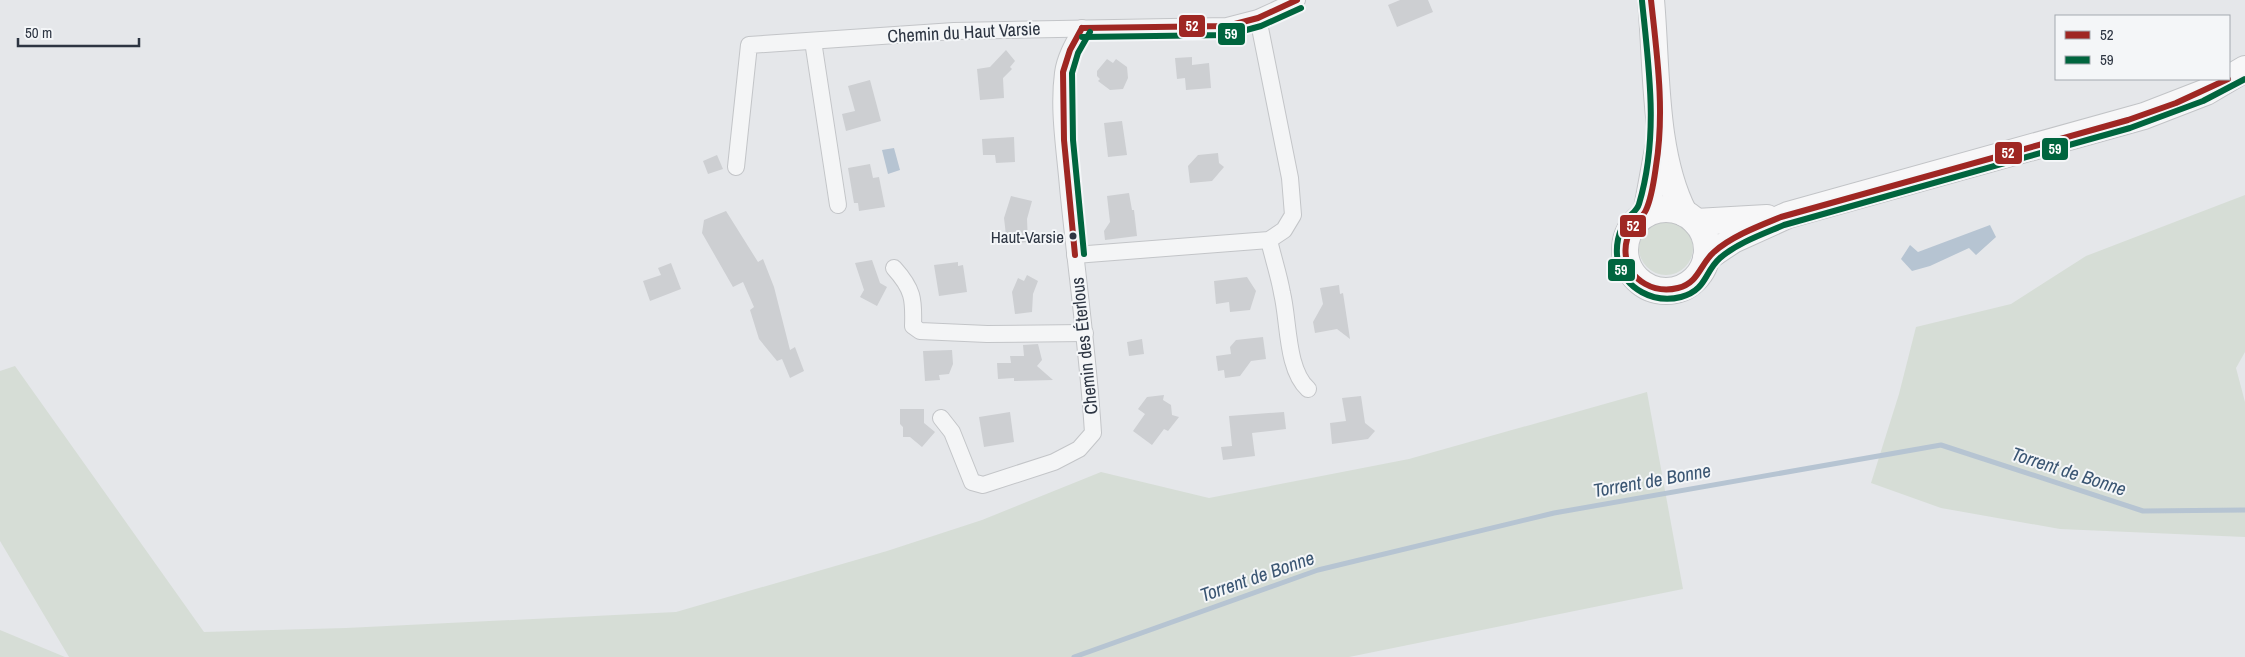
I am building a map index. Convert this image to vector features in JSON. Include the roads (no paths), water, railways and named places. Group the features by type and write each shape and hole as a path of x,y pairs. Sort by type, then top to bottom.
{"main road":[{"path":"1651,0 1660,128 1671,181 1690,217 1705,239 1706,258 1697,277 1688,284 1677,289 1658,290 1641,282 1632,272 1627,260 1625,247 1628,234 1636,222 1646,214 1658,210 1671,209 1690,217 1755,219 1788,215 2144,116 2206,92 2226,80"},
{"path":"2230,78 2245,69"},
{"path":"1646,214 1657,159 1660,128"},
{"path":"1706,258 1733,240 1788,215"}],"street":[{"name":"Chemin du Haut Varsie","path":"736,167 749,45 954,31 1227,26 1258,18 1297,0"},
{"path":"1075,255 1269,240 1284,230 1293,215 1290,178 1258,18"},
{"name":"Chemin des Éterlous","path":"941,418 952,432 972,482 983,485 1054,462 1079,449 1093,433 1064,140 1063,72 1070,50 1082,28"},
{"path":"813,41 838,205"},
{"path":"1269,240 1283,294 1294,364 1300,382 1308,389"},
{"path":"894,268 906,280 912,292 913,326 920,331 1084,333"}],"water":[{"path":"894,148 900,170 888,174 882,150"},
{"path":"1990,225 1996,237 1976,255 1969,248 1930,266 1912,271 1901,259 1910,245 1918,252"}],"waterway":[{"name":"Torrent de Bonne","path":"1074,657 1318,570 1554,513 1941,445 2143,511 2245,510"}],"place":[{"name":"Haut-Varsie","path":"1073,236"}]}
